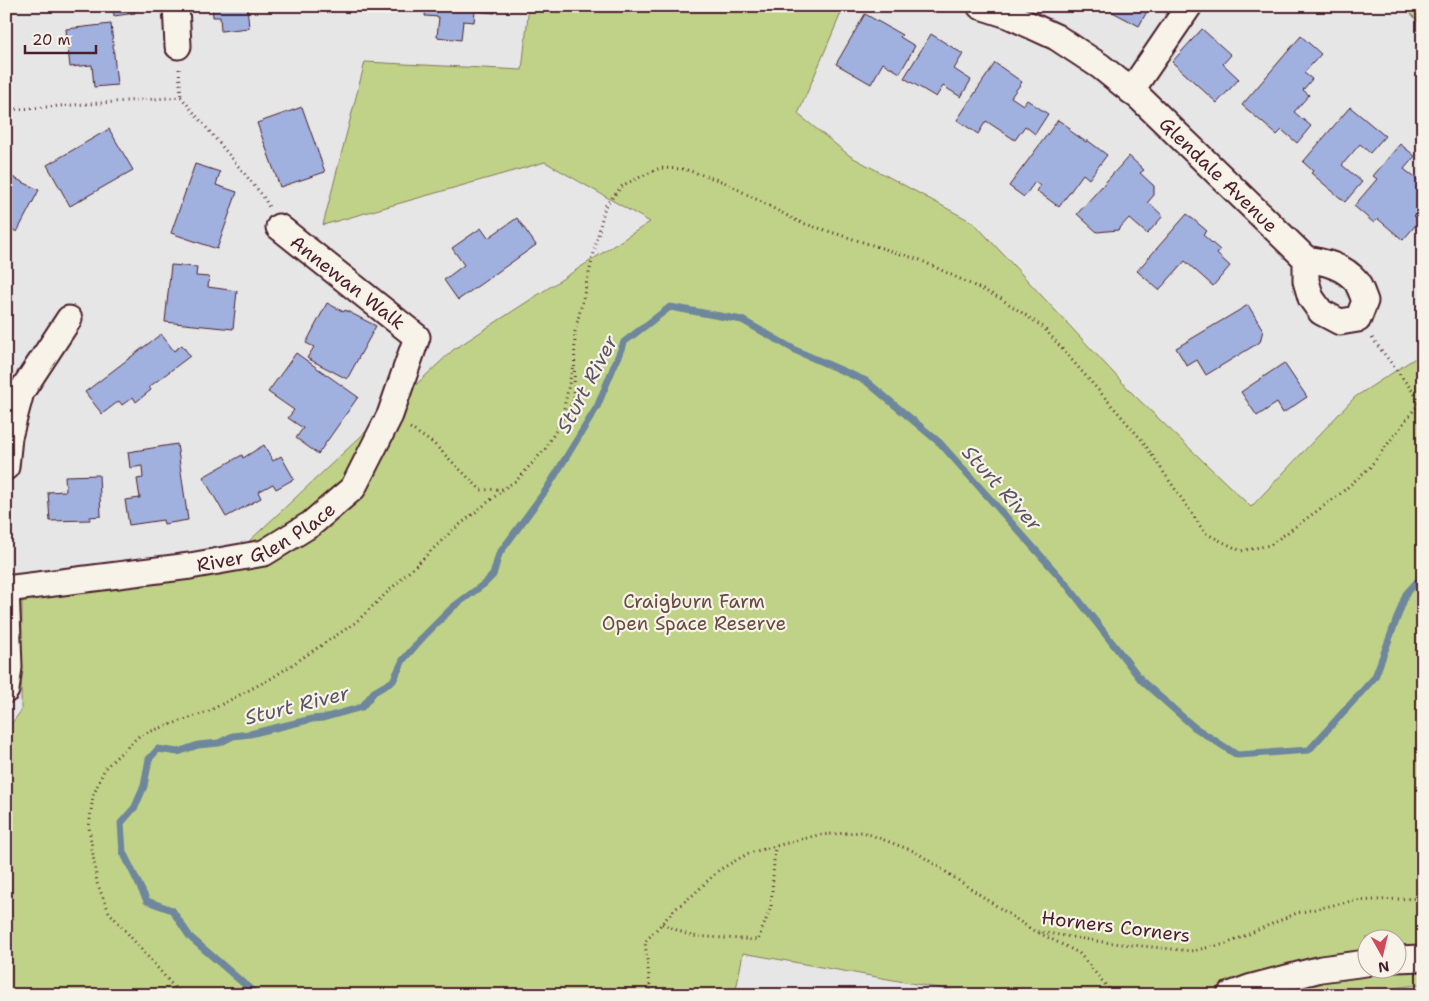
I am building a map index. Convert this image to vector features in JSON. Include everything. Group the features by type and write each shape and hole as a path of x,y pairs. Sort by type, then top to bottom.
{"street":[{"path":"176,6 178,46"},
{"name":"Glendale Avenue","path":"980,6 1008,15 1056,37 1100,66 1140,98 1306,259"},
{"path":"1131,91 1189,6"},
{"name":"Annewan Walk","path":"279,228 417,337"},
{"path":"1306,259 1324,262 1343,269 1357,283 1365,301 1358,319 1340,322 1321,312 1310,298 1306,281 1306,259"},
{"path":"6,467 9,437 21,392 69,319"},
{"name":"River Glen Place","path":"6,587 190,566 264,553 311,524 353,488 390,415 417,337"},
{"path":"6,587 10,667 6,690"},
{"path":"1406,959 1423,958"},
{"path":"1230,995 1252,987 1321,969 1356,964"}],"path":[{"path":"1416,6 1423,13"},
{"path":"6,110 181,97 264,196 279,228"},
{"path":"390,415 433,443 481,490 503,489 517,480 545,449 574,400 575,332 605,206 623,185 660,168 684,168 724,182 799,222 920,260 1000,298 1043,327 1141,439 1205,533 1241,551 1270,545 1339,495 1370,467 1422,400 1358,319"},
{"path":"181,995 109,912 97,883 89,828 93,796 105,768 140,735 215,708 272,678 355,623 452,531 521,476 546,446 561,418 574,358"},
{"name":"Horners Corners","path":"651,995 645,942 675,910 719,870 750,853 818,835 863,832 916,852 1034,931 1103,942 1191,951 1226,944 1297,913 1352,900 1423,898"},
{"path":"662,924 691,936 758,940 771,908 775,846"},
{"path":"1034,931 1079,953 1114,995"}],"green space":[{"name":"Craigburn Farm Open Space Reserve","path":"529,6 844,6 798,114 850,156 974,223 1134,395 1251,507 1355,397 1423,353 1423,984 1345,995 977,995 743,953 735,995 6,995 6,731 21,711 22,601 213,575 453,350 650,222 545,162 323,225 365,62 522,70"},
{"path":"1404,6 1423,6 1423,27"}],"building":[{"path":"113,6 134,6 135,13 114,16"},
{"path":"212,6 247,6 249,28 221,31 220,17 213,17"},
{"path":"426,6 495,6 495,13 475,11 474,22 463,21 461,40 437,37 439,17 425,16"},
{"path":"1101,6 1150,6 1139,26"},
{"path":"865,14 902,35 900,37 915,46 900,73 883,63 871,84 836,64"},
{"path":"111,24 117,85 94,87 92,65 70,67 66,29"},
{"path":"1202,29 1231,55 1223,64 1239,79 1217,103 1172,62"},
{"path":"931,34 963,54 954,69 971,80 961,97 943,86 936,97 904,78"},
{"path":"1301,36 1321,54 1304,73 1312,79 1303,90 1309,95 1294,112 1311,126 1297,143 1282,130 1277,135 1242,105"},
{"path":"995,63 1022,82 1011,97 1023,105 1027,100 1048,114 1035,134 1025,126 1015,140 986,121 978,134 957,120"},
{"path":"302,107 325,172 280,187 257,123"},
{"path":"1350,107 1385,136 1370,153 1360,144 1342,165 1362,182 1345,202 1311,173 1313,171 1303,162"},
{"path":"1058,120 1070,128 1069,130 1086,142 1087,140 1107,155 1089,179 1083,174 1059,207 1037,191 1040,186 1035,182 1024,197 1009,186"},
{"path":"109,129 133,170 70,206 47,165"},
{"path":"1400,144 1415,156 1404,169 1419,181 1423,176 1423,206 1414,216 1420,220 1403,240 1378,219 1374,223 1354,206 1377,179 1373,176"},
{"path":"1129,156 1144,170 1140,173 1154,186 1154,195 1148,202 1163,216 1147,234 1129,218 1118,230 1097,232 1077,214"},
{"path":"195,164 220,172 216,185 237,192 217,249 171,233"},
{"path":"6,174 39,190 17,232 6,226"},
{"path":"1187,214 1207,231 1203,235 1220,250 1217,254 1230,266 1213,286 1185,261 1159,290 1137,271"},
{"path":"517,218 536,245 458,300 444,280 464,265 452,248 481,228 488,238"},
{"path":"171,265 197,267 196,276 209,277 208,287 237,291 233,329 165,322"},
{"path":"327,303 376,326 347,379 307,358 314,347 306,343"},
{"path":"1248,305 1263,330 1260,342 1206,375 1197,360 1187,366 1176,348"},
{"path":"161,334 174,351 182,345 190,356 149,387 151,390 136,402 133,397 122,405 119,401 102,414 85,392"},
{"path":"296,353 358,397 318,454 296,438 303,428 288,418 294,410 268,392"},
{"path":"1284,363 1307,397 1283,413 1277,403 1257,416 1241,392"},
{"path":"177,444 188,520 164,524 163,520 129,525 125,500 140,498 137,479 143,478 142,466 130,468 128,452"},
{"path":"264,445 273,461 281,456 294,479 276,489 273,484 258,492 261,498 226,517 203,477 242,455 243,458"},
{"path":"99,475 101,516 90,517 90,520 50,521 48,492 66,491 65,476"}],"waterway":[{"name":"Sturt River","path":"257,995 190,937 172,910 147,901 123,852 121,823 135,807 144,786 149,759 158,749 178,752 198,745 219,743 233,736 323,718 362,707 374,692 393,681 403,660 425,635 453,607 493,575 499,554 546,490 597,407 624,342 670,307 742,320 797,351 866,381 940,443 1067,585 1142,681 1194,727 1237,755 1309,750 1375,677 1406,594 1423,575"}]}
